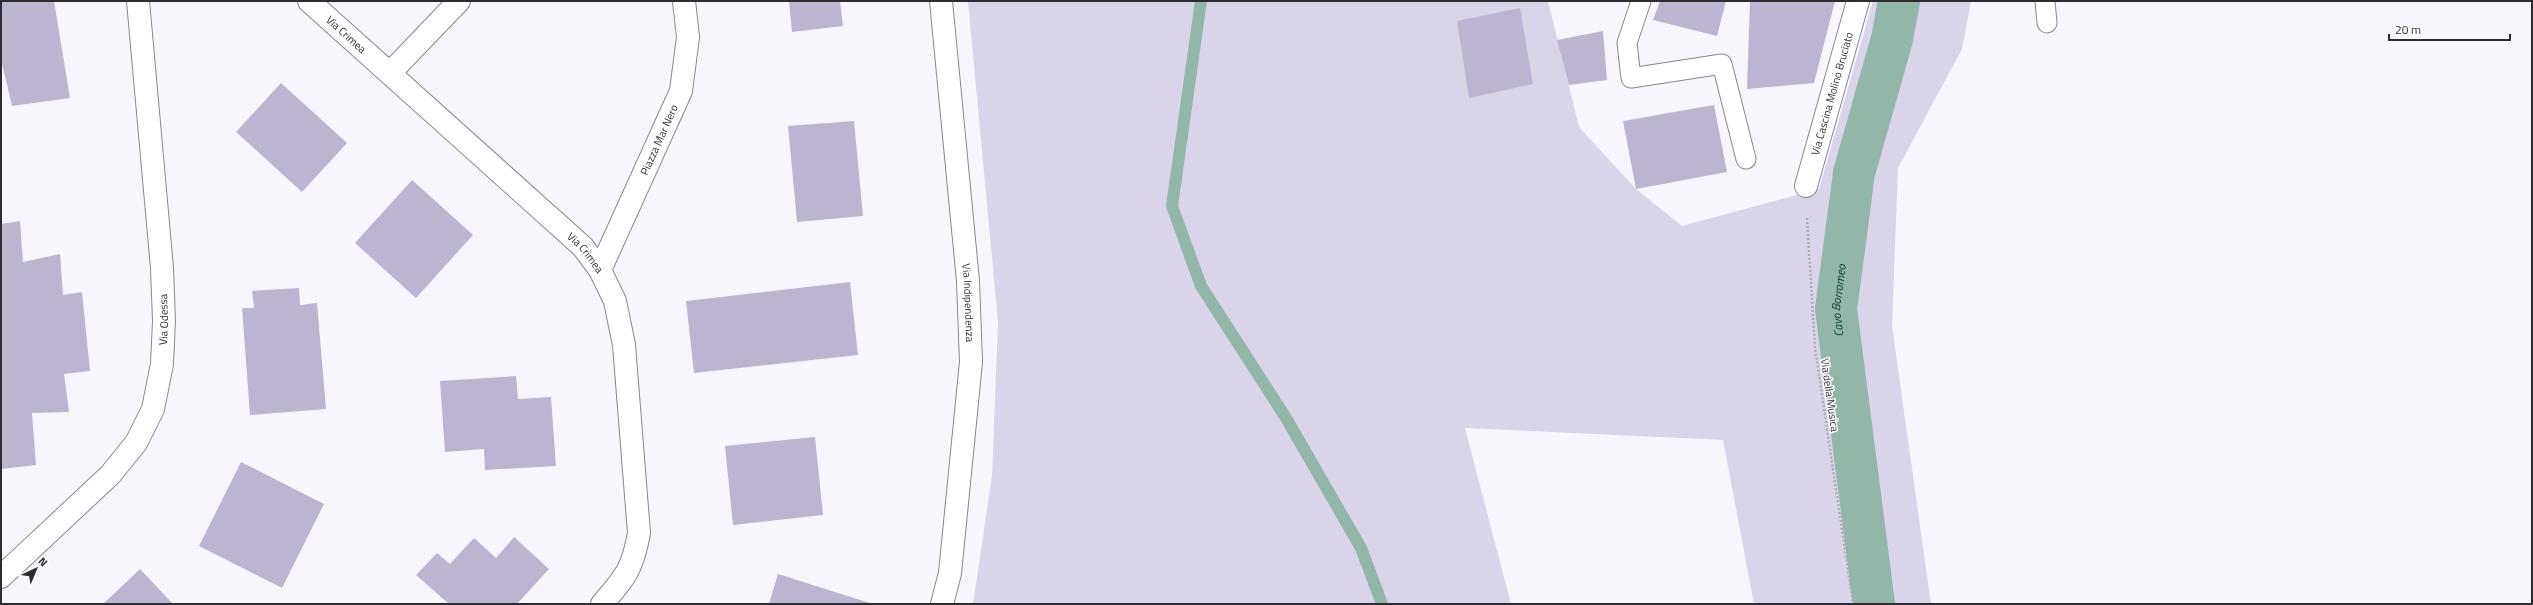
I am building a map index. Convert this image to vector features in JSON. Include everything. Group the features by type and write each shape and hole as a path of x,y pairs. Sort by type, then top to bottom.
{"street":[{"name":"Via Odessa","path":"1,577 110,475 136,443 153,409 162,364 164,321 161,260 138,1"},
{"name":"Via Crimea","path":"309,1 583,247 600,270 615,301 624,345 639,533 635,558 620,584 602,604"},
{"path":"390,73 459,1"},
{"name":"Piazza Mar Nero","path":"600,270 681,91 688,37 684,1"},
{"name":"Via Indipendenza","path":"941,1 968,281 971,362 950,574 942,604"},
{"name":"Via Cascina Molino Bruciato","path":"1806,186 1858,1"}],"lane":[{"path":"1641,1 1627,43 1631,78 1722,64 1746,159"},
{"path":"2046,1 2047,23"}],"path":[{"name":"Via della Musica","path":"1806,186 1815,348 1853,604"}],"shaded area":[{"path":"968,1 1548,1 1579,127 1636,189 1682,226 1819,189 1873,1 1971,1 1962,49 1898,168 1892,326 1931,604 1754,604 1723,440 1465,428 1511,604 973,604 992,476 998,322"}],"building":[{"path":"1,1 54,1 70,98 12,106 1,59"},
{"path":"789,1 840,1 843,26 792,32"},
{"path":"1660,1 1726,1 1717,36 1653,20"},
{"path":"1750,1 1835,1 1814,83 1747,89"},
{"path":"1520,8 1533,84 1469,98 1457,21"},
{"path":"1603,31 1607,80 1569,85 1557,40"},
{"path":"281,83 347,143 302,192 236,132"},
{"path":"1714,105 1727,172 1636,189 1623,121"},
{"path":"854,121 863,216 797,222 788,126"},
{"path":"412,180 473,235 416,298 355,243"},
{"path":"20,221 23,262 60,254 63,295 82,292 90,371 64,374 69,412 32,413 36,465 1,469 1,224"},
{"path":"850,282 858,355 694,373 686,301"},
{"path":"299,288 300,305 317,303 326,409 250,415 242,308 254,308 252,291"},
{"path":"516,376 518,399 551,397 556,466 485,470 484,449 445,452 440,381"},
{"path":"815,437 823,515 733,525 725,446"},
{"path":"241,462 324,504 282,588 199,546"},
{"path":"514,537 549,569 517,604 449,604 416,575 437,553 450,564 474,538 496,558"},
{"path":"140,569 173,604 103,604"},
{"path":"778,574 873,604 769,604"}],"waterway":[{"path":"1201,1 1172,206 1201,286 1286,418 1361,548 1382,604"},
{"name":"Cavo Borromeo","path":"1874,604 1836,309 1854,173 1892,39 1899,1"}]}
